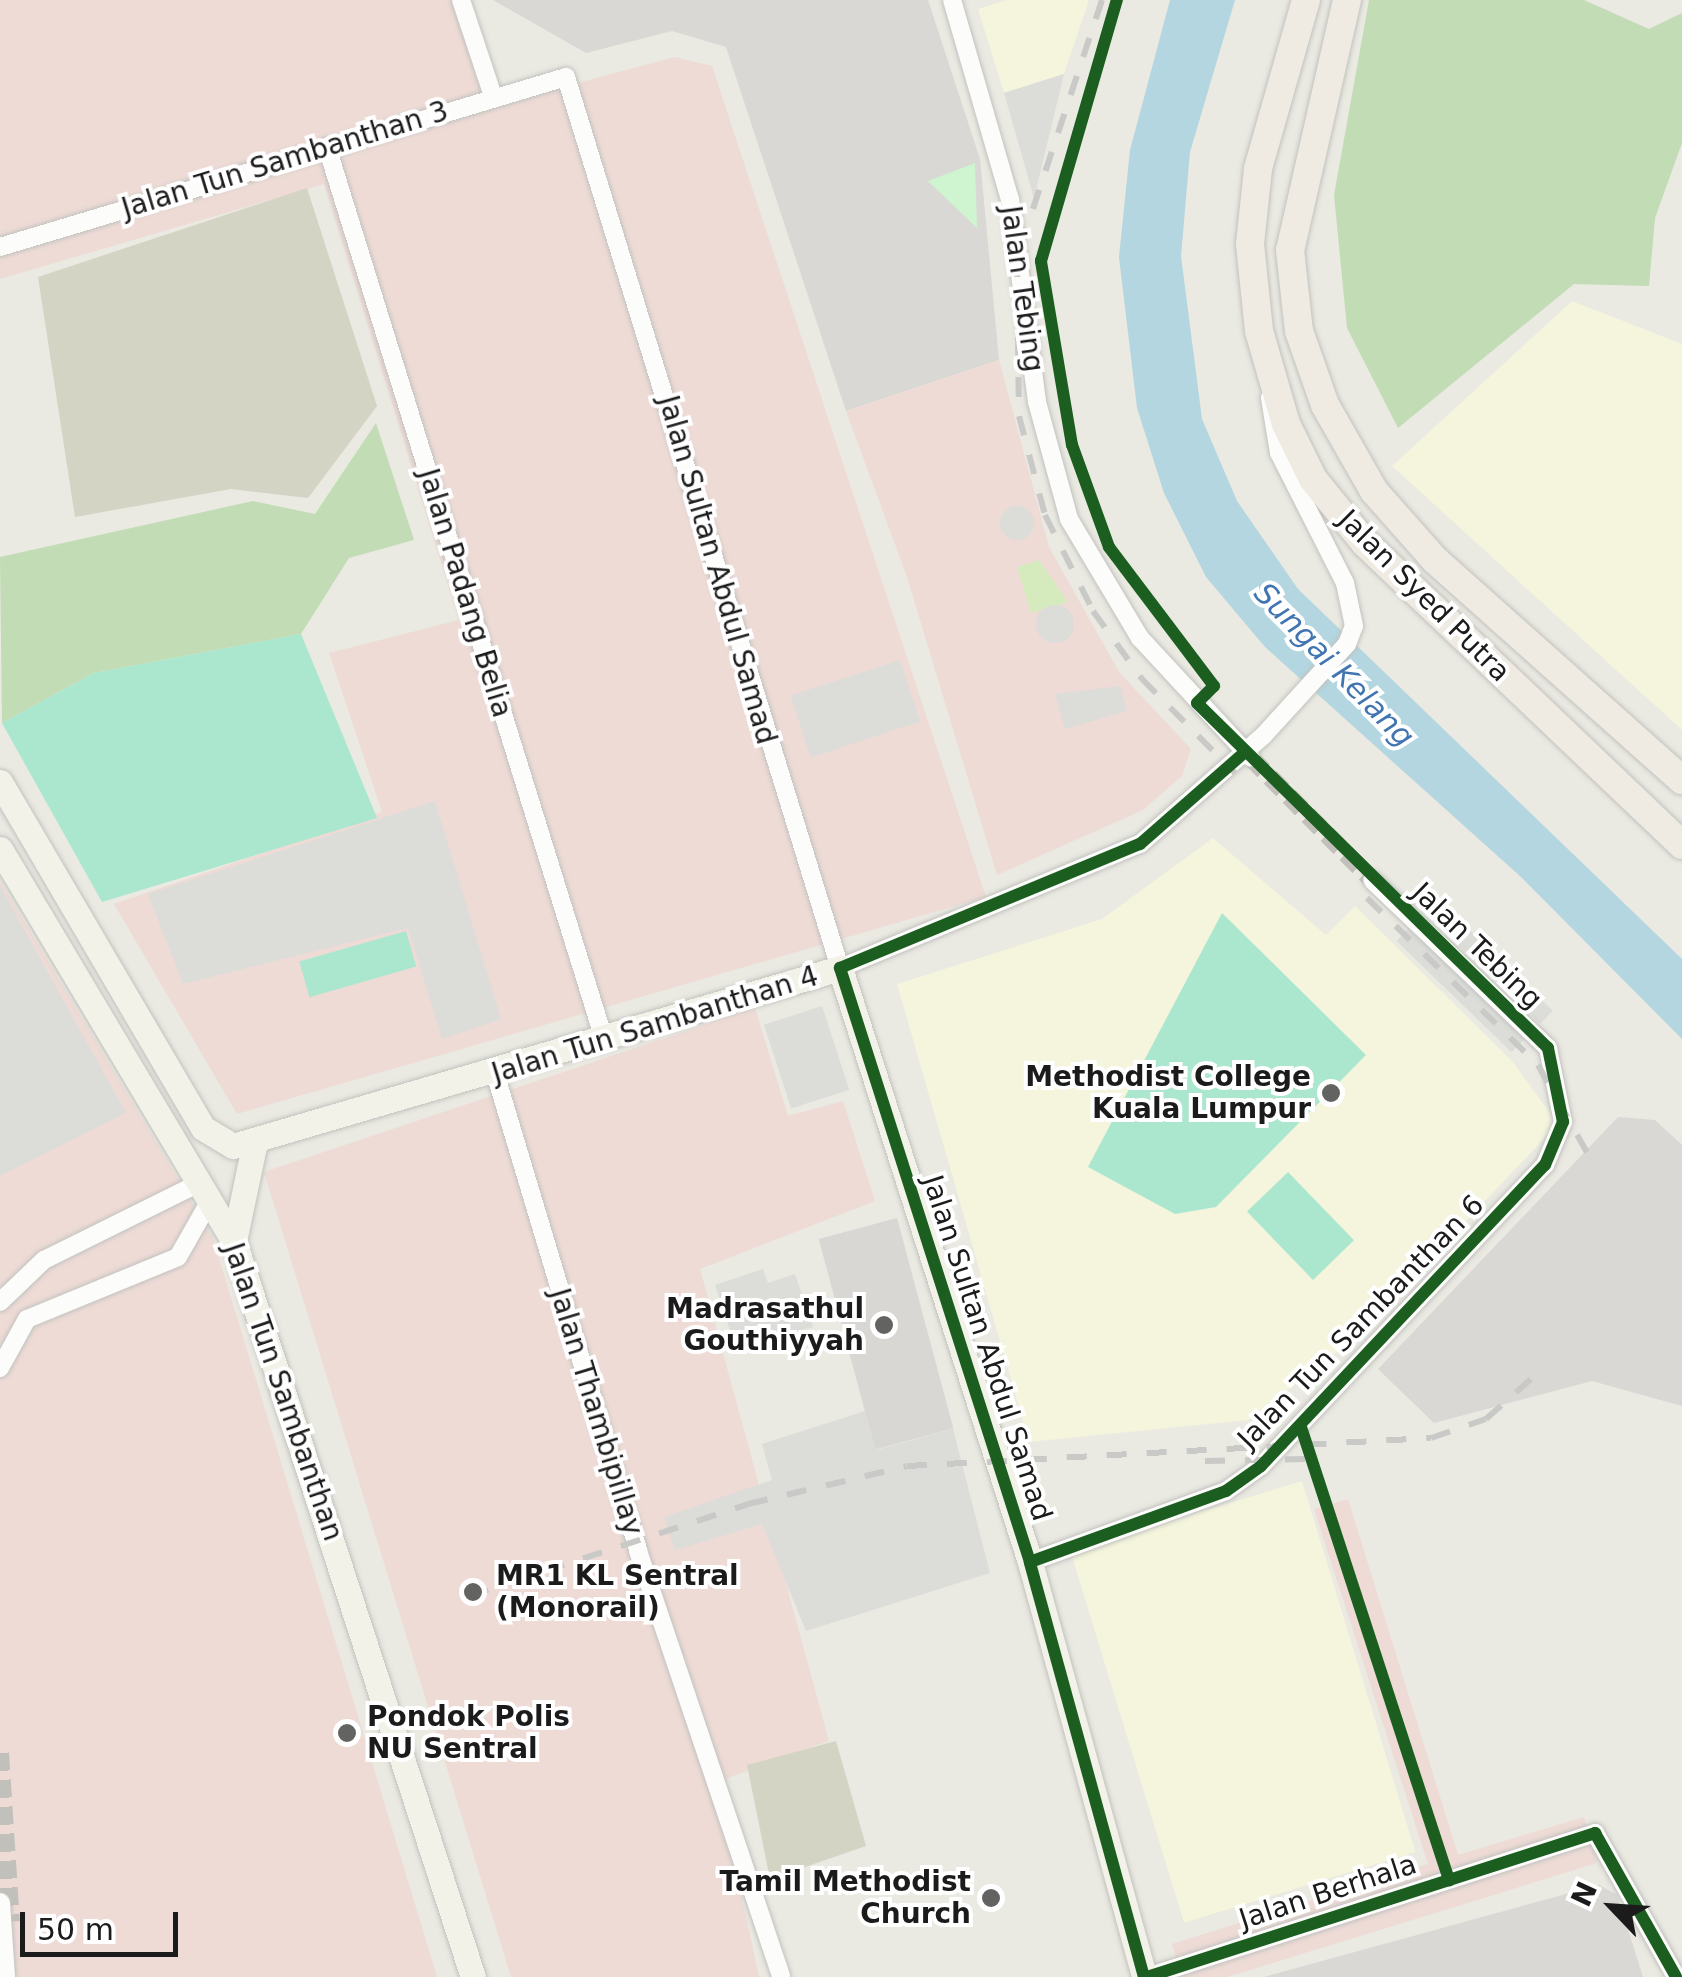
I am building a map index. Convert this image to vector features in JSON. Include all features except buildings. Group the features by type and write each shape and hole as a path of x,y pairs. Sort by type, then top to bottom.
{"main road":[{"name":"Jalan Syed Putra","path":"1306,0 1253,202 1252,284 1271,380 1313,479 1347,523 1682,846"},
{"name":"Jalan Syed Putra","path":"1346,0 1290,250 1299,331 1325,405 1374,491 1435,560 1682,780"},
{"path":"0,782 202,1128 219,1142 254,1146 234,1242"},
{"name":"Jalan Tun Sambanthan","path":"0,849 234,1242 473,1977"},
{"name":"Jalan Tun Sambanthan 4","path":"254,1146 840,968"},
{"name":"Jalan Sultan Abdul Samad","path":"840,968 1030,1562 1146,1977"}],"street":[{"path":"460,0 493,96"},
{"name":"Jalan Tebing","path":"952,0 1010,199 1038,402 1069,518 1121,612 1248,755"},
{"name":"Jalan Tun Sambanthan 3","path":"0,247 562,75 568,82"},
{"name":"Jalan Sultan Abdul Samad","path":"568,82 840,968"},
{"name":"Jalan Padang Belia","path":"327,147 604,1039"},
{"name":"Jalan Tun Sambanthan 4","path":"840,968 1140,844 1248,755 1346,644 1354,626 1345,583 1279,453 1271,380"},
{"name":"Jalan Tebing","path":"1372,880 1548,1048"},
{"name":"Jalan Tun Sambanthan 6","path":"1030,1562 1226,1491 1301,1427 1545,1165 1563,1122 1548,1048"},
{"name":"Jalan Thambipillay","path":"495,1073 638,1551 782,1977"},
{"path":"0,1302 44,1260 206,1190"},
{"path":"0,1368 28,1320 178,1257 206,1190"},
{"name":"Jalan Berhala","path":"1146,1977 1595,1833 1676,1977"},
{"path":"0,1903 5,1977"}],"shaded area":[{"path":"0,0 458,0 491,106 675,57 712,66 986,897 237,1114 114,904 382,812 329,653 459,620 324,184 0,279"},
{"path":"493,0 928,0 980,159 999,360 846,411 726,47 672,31 586,53"},
{"path":"1007,0 1089,0 1064,74 1004,93 978,9"},
{"path":"1064,74 1034,198 1004,93"},
{"path":"307,188 377,406 308,498 231,489 75,517 38,277"},
{"path":"1572,301 1682,344 1682,730 1392,466"},
{"path":"999,360 1049,547 1119,672 1191,749 1182,776 1143,810 997,875 907,577 846,411"},
{"path":"1017,506 1029,511 1034,523 1029,535 1017,540 1005,535 1000,523 1005,511"},
{"path":"1055,605 1068,611 1074,624 1068,637 1055,643 1042,637 1036,624 1042,611"},
{"path":"900,660 920,722 811,757 791,696"},
{"path":"1120,686 1127,711 1065,729 1055,694"},
{"path":"435,801 501,1019 442,1039 408,928 183,984 148,894"},
{"path":"1213,838 1326,935 1355,906 1513,1062 1558,1124 1356,1337 1249,1420 1029,1442 897,984 1102,919"},
{"path":"0,881 213,1238 437,1977 0,1977"},
{"path":"0,886 126,1113 0,1176"},
{"path":"1437,899 1553,1011 1540,1024 1424,912"},
{"path":"1409,928 1524,1039 1512,1052 1396,941"},
{"path":"822,1006 849,1090 791,1109 764,1025"},
{"path":"755,1008 788,1116 843,1101 875,1201 700,1269 829,1741 717,1782 759,1977 511,1977 264,1172"},
{"path":"1618,1117 1655,1120 1682,1145 1682,1406 1592,1381 1434,1423 1378,1369"},
{"name":"Madrasathul Gouthiyyah","path":"897,1218 953,1429 875,1450 819,1239"},
{"path":"763,1269 768,1283 795,1274 813,1327 737,1352 715,1285"},
{"path":"865,1411 876,1450 953,1429 990,1573 806,1631 762,1524 675,1550 664,1517 772,1480 762,1444"},
{"path":"1302,1481 1415,1852 1184,1923 1071,1552"},
{"path":"1348,1499 1458,1855 1584,1817 1597,1863 1227,1977 1182,1977 1172,1944 1428,1864 1314,1509"},
{"path":"836,1741 866,1846 770,1879 747,1765"},
{"path":"1599,1885 1617,1895 1643,1977 1264,1977"}],"green space":[{"path":"1369,0 1584,0 1649,29 1682,13 1682,143 1655,218 1649,286 1574,284 1398,428 1347,328 1334,195"},
{"path":"975,163 977,228 928,181"},
{"path":"376,423 414,540 349,558 301,634 94,673 2,723 0,557 253,501 315,514"},
{"path":"1039,560 1068,602 1031,613 1017,567"},
{"path":"301,634 377,818 102,902 2,723 94,673"},
{"path":"1222,913 1366,1055 1216,1207 1175,1214 1088,1167"},
{"path":"406,931 416,967 309,997 299,962"},
{"path":"1288,1172 1354,1240 1313,1280 1247,1212"}],"water":[{"name":"Sungai Kelang","path":"1170,0 1235,0 1190,152 1181,256 1202,419 1237,501 1298,589 1682,959 1682,1039 1521,877 1265,647 1206,577 1164,493 1137,408 1119,257 1130,150"}],"tunnel":[{"path":"1251,758 1372,880"},
{"path":"0,1753 11,1922"}],"railway":[{"path":"1102,0 1017,257 1019,416 1045,515 1093,611 1142,679 1235,773"},
{"path":"1367,898 1538,1065 1588,1154"},
{"path":"469,1596 748,1504 907,1466 1431,1438 1486,1419 1541,1370"},
{"path":"1205,1461 1305,1459"}],"cycle path":[{"path":"1030,1562 1226,1491 1261,1466 1545,1165 1563,1122 1548,1048 1197,703 1214,686 1109,547 1072,445 1041,261 1117,0"},
{"path":"1144,1977 1030,1562 840,968 1140,844 1245,752"},
{"path":"1301,1427 1449,1880"},
{"path":"1147,1977 1595,1833 1676,1977"}],"place":[{"name":"Methodist College Kuala Lumpur","path":"1331,1093"},
{"name":"Madrasathul Gouthiyyah","path":"884,1325"},
{"name":"MR1 KL Sentral (Monorail)","path":"473,1592"},
{"name":"Pondok Polis NU Sentral","path":"347,1733"},
{"name":"Tamil Methodist Church","path":"991,1898"}]}
